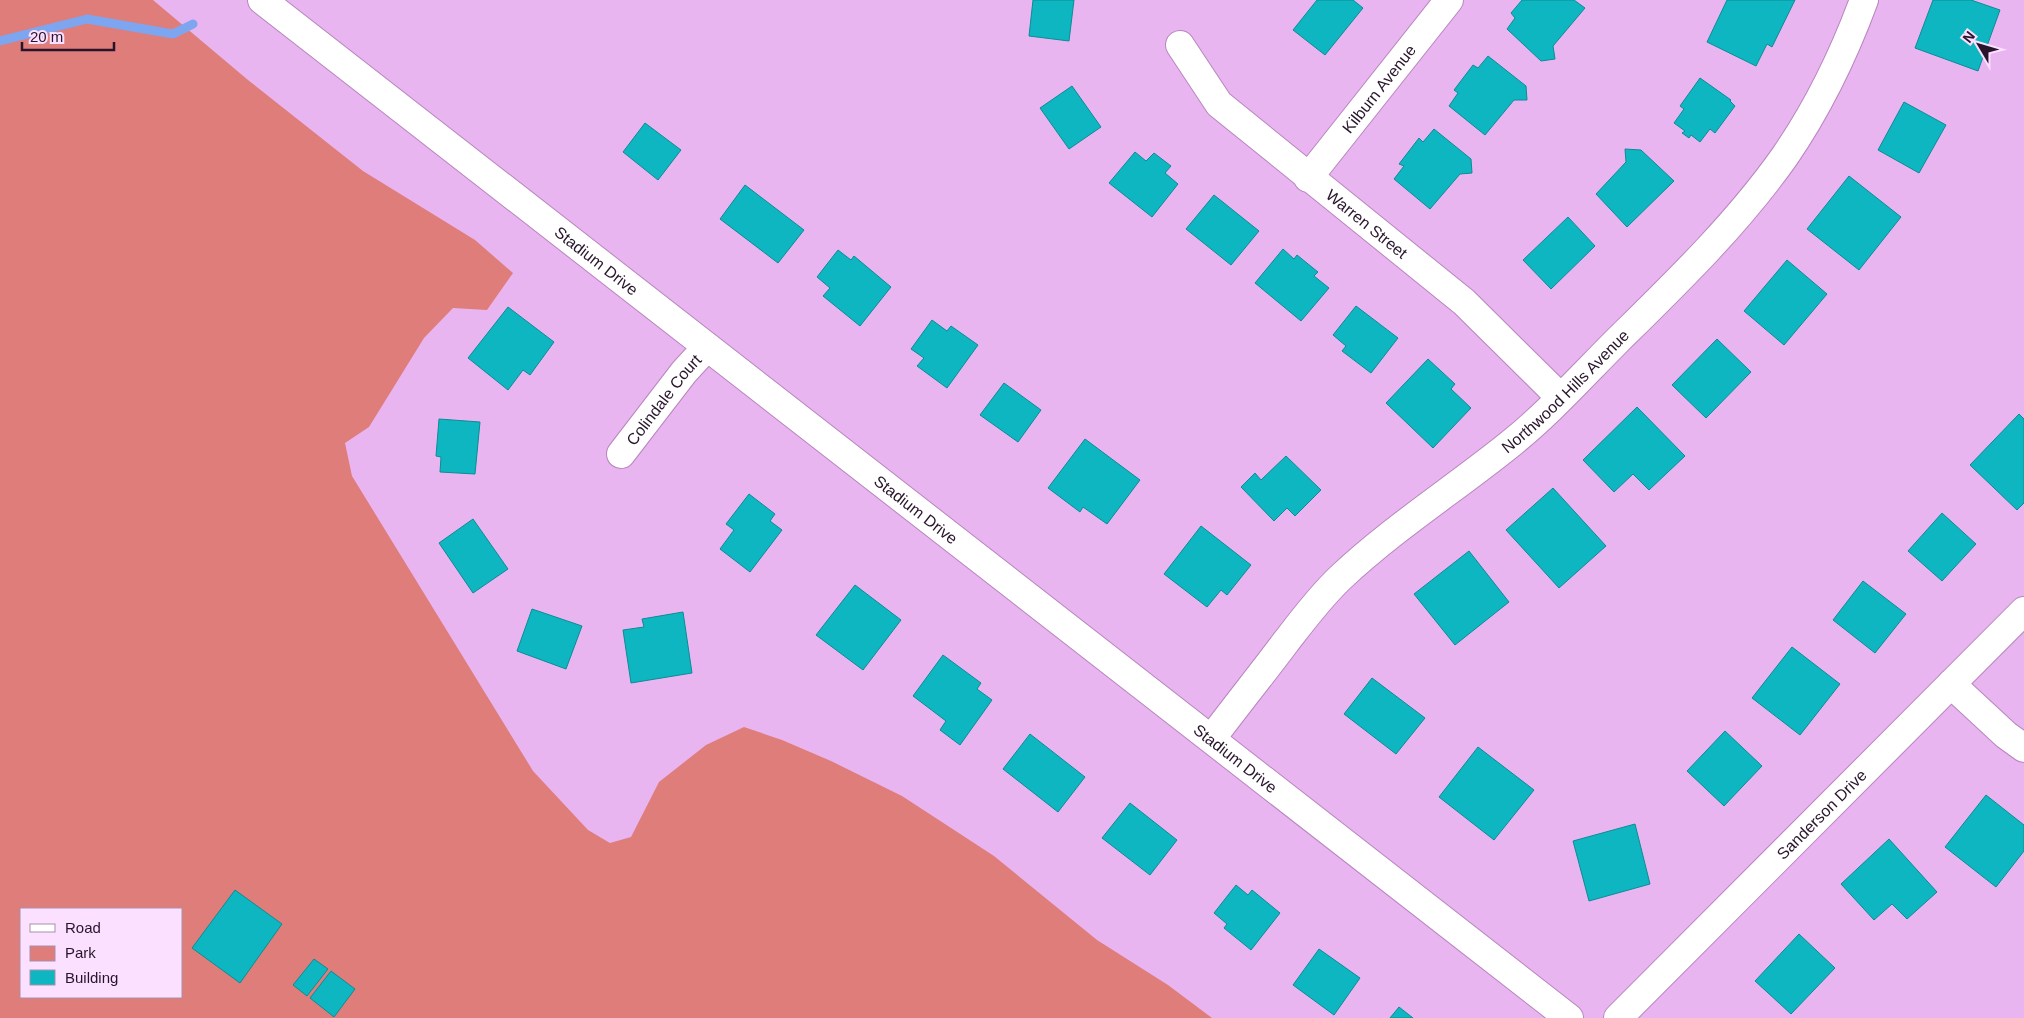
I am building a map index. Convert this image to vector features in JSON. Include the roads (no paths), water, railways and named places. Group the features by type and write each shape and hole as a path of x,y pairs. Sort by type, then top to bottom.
{"street":[{"name":"Stadium Drive","path":"262,0 1212,738 1569,1018"},
{"name":"Kilburn Avenue","path":"1308,178 1448,0"},
{"name":"Northwood Hills Avenue","path":"1212,738 1318,600 1339,579 1404,524 1450,492 1512,443 1560,398 1698,259 1753,197 1784,156 1804,125 1851,35 1864,0"},
{"name":"Warren Street","path":"1180,45 1219,104 1308,178 1464,302 1560,398"},
{"name":"Colindale Court","path":"621,454 684,372 707,347"},
{"name":"Sanderson Drive","path":"1618,1018 2024,611"},
{"path":"1952,684 2006,735 2024,748"}],"waterway":[{"path":"0,41 87,19 173,34 193,24"}]}
